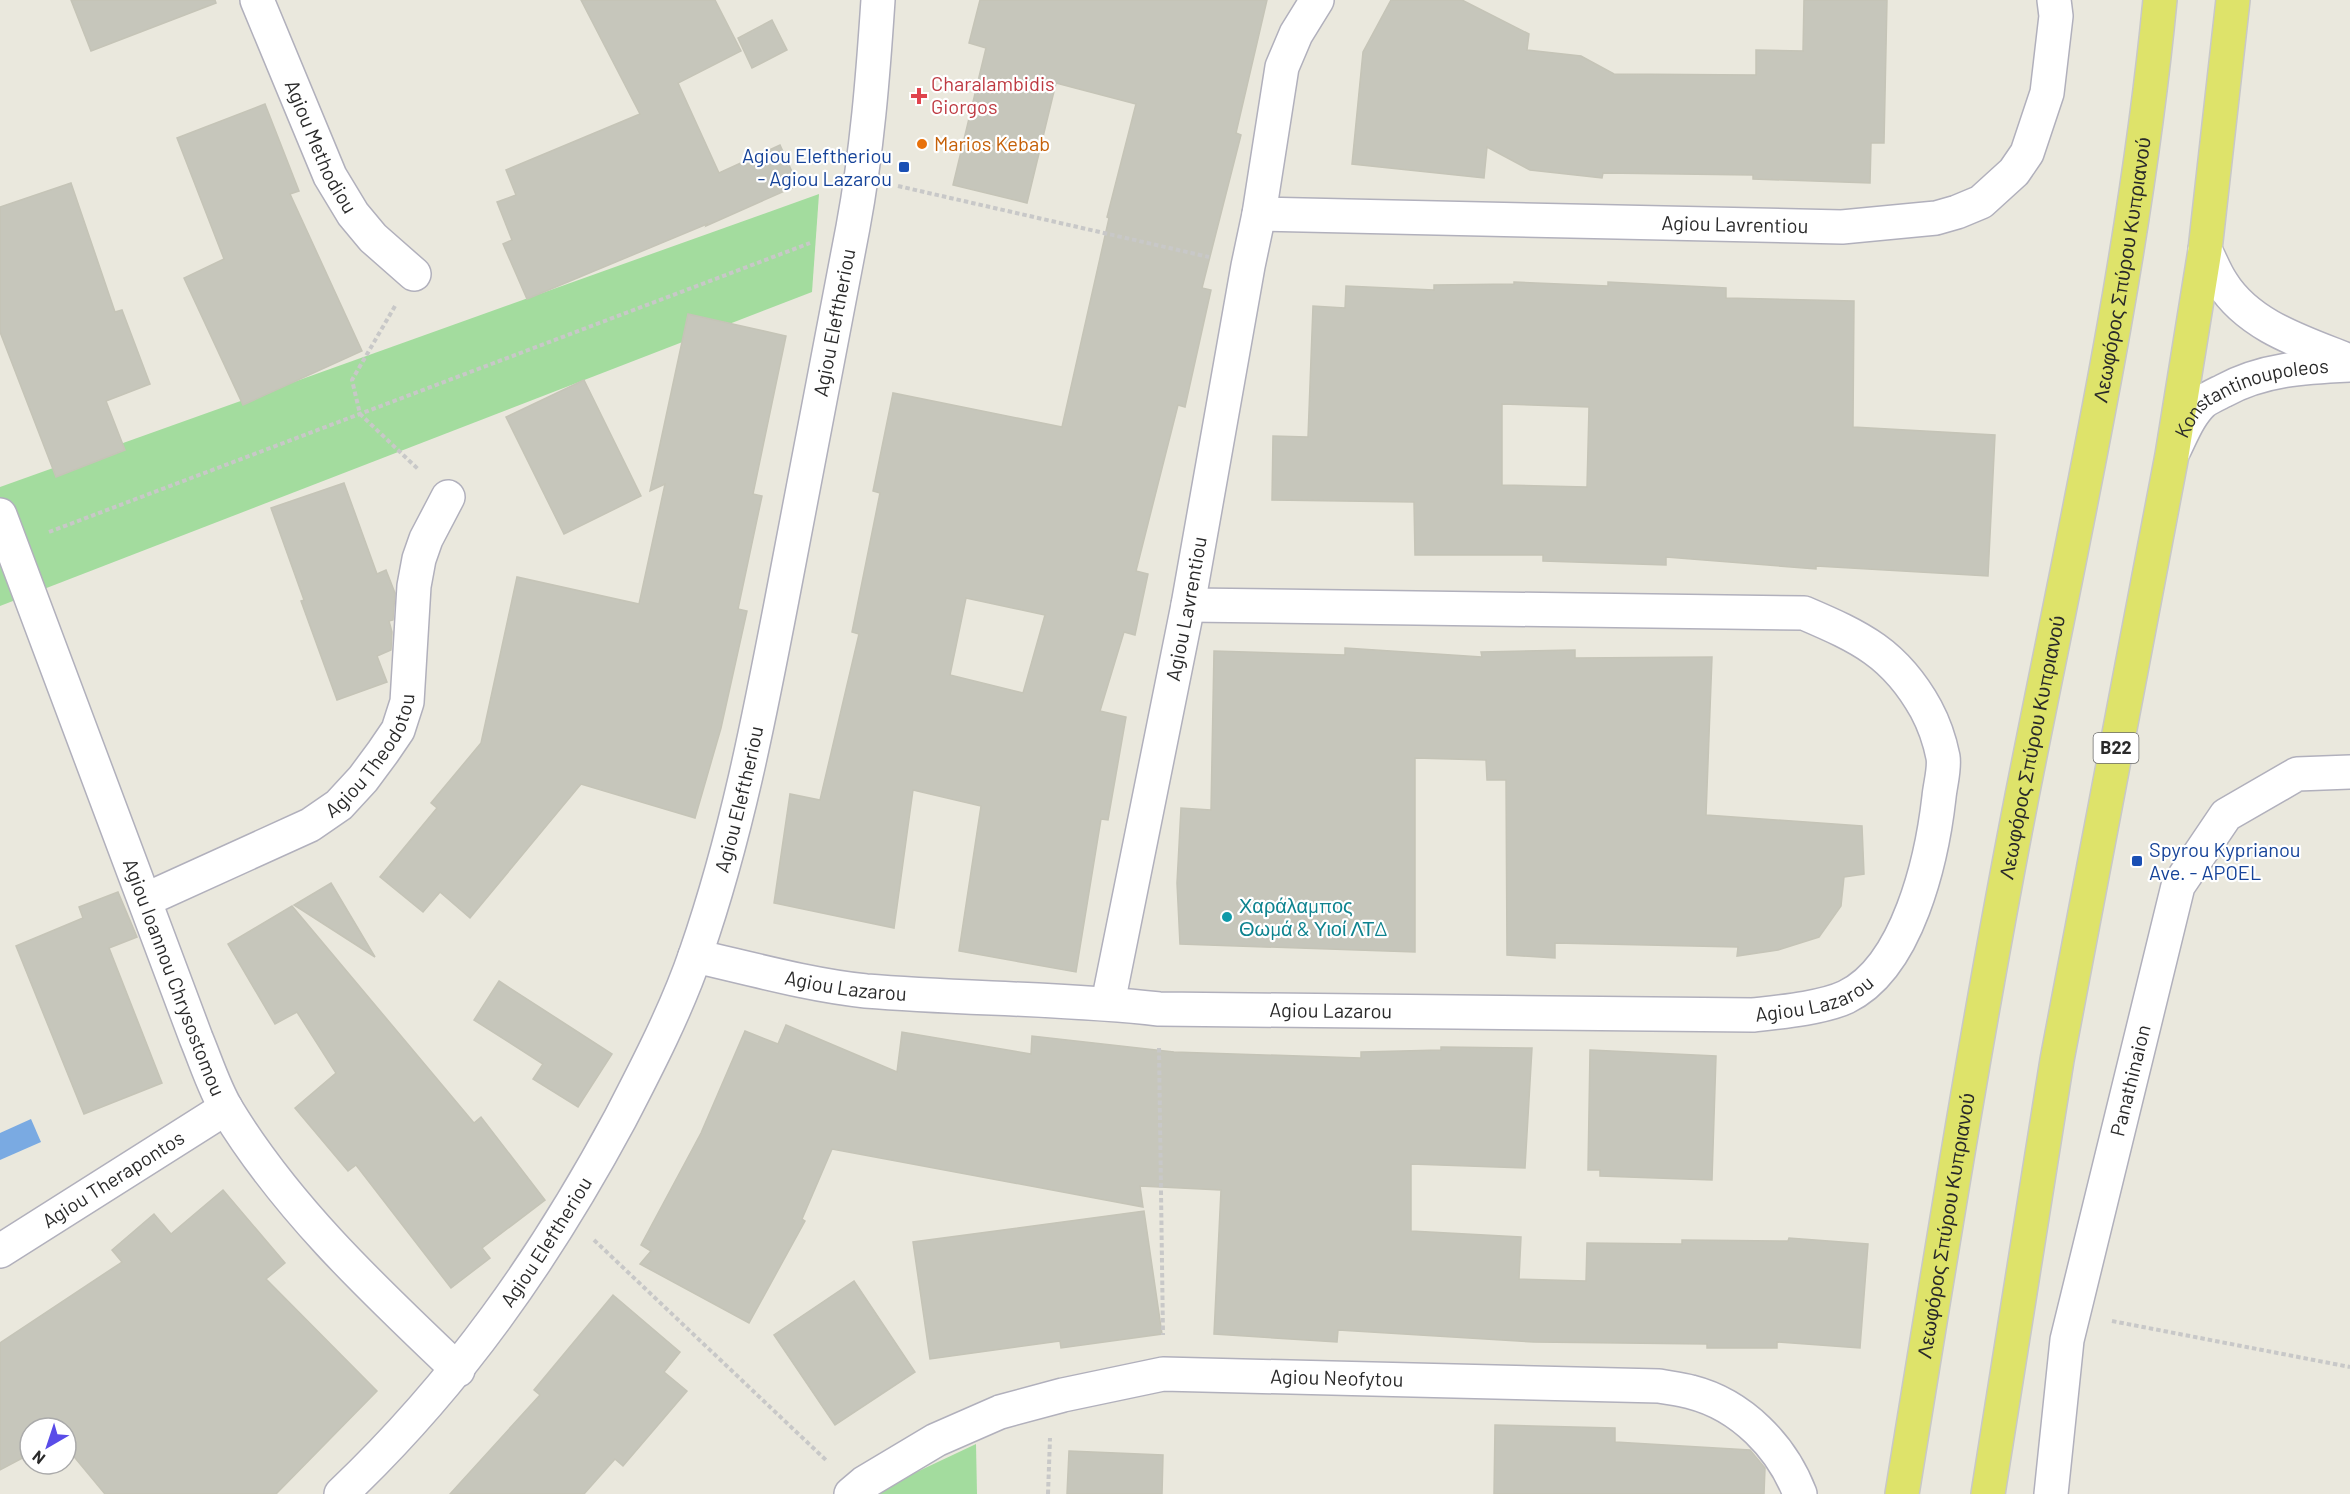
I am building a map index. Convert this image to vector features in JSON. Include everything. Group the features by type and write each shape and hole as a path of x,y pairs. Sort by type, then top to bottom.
{"main road":[{"name":"Λεωφόρος Σπύρου Κυπριανού","path":"1902,1494 1972,1069 2022,797 2081,510 2106,367 2151,93 2160,0"},
{"name":"B22","path":"1988,1494 2057,1060 2172,455 2205,250 2233,0"}],"street":[{"name":"Agiou Methodiou","path":"257,0 330,176 353,214 373,238 414,274"},
{"name":"Agiou Eleftheriou","path":"340,1494 372,1464 458,1370 529,1273 582,1189 647,1067 695,956 730,847 754,745 862,178 870,117 878,0"},
{"name":"Agiou Lavrentiou","path":"1108,1003 1188,605 1259,214 1282,67 1296,34 1317,0"},
{"name":"Agiou Lavrentiou","path":"1259,214 1842,226 1936,218 1981,202 2014,172 2027,153 2048,93 2056,16 2054,0"},
{"name":"Konstantinoupoleos","path":"2205,250 2223,284 2250,314 2287,336 2350,363"},
{"name":"Konstantinoupoleos","path":"2172,455 2187,422 2203,402 2238,383 2269,372 2350,363"},
{"name":"Agiou Theodotou","path":"145,900 310,825 339,805 384,752 398,730 407,702 414,586 419,560 426,539 448,497"},
{"name":"Agiou Ioannou Chrysostomou","path":"0,515 196,1038 226,1108 283,1190 327,1242 458,1370"},
{"name":"Agiou Lazarou","path":"695,956 814,983 865,990 1108,1003 1159,1009 1753,1015 1801,1009 1846,997 1872,978 1895,950 1921,888 1936,820 1943,758 1927,710 1895,664 1856,635 1804,613 1188,605"},
{"name":"Panathinaion","path":"2051,1494 2067,1340 2178,886 2226,814 2297,774 2350,772"},
{"name":"Agiou Therapontos","path":"0,1251 226,1108"},
{"name":"Agiou Neofytou","path":"854,1492 936,1440 1000,1412 1051,1398 1163,1374 1659,1386 1692,1392 1741,1416 1765,1436 1791,1470 1800,1494"}],"path":[{"path":"862,178 1248,266"},
{"path":"12,546 853,227"},
{"path":"414,274 351,380 360,414 448,497"},
{"path":"1159,1009 1163,1374"},
{"path":"567,1214 854,1492"},
{"path":"2074,1314 2350,1367"},
{"path":"1048,1494 1051,1398"}],"green space":[{"path":"819,194 812,292 0,606 0,487"},
{"path":"976,1444 977,1494 870,1494"}],"water":[{"path":"31,1119 41,1142 0,1160 0,1133"}],"building":[{"path":"71,0 215,0 216,3 91,51"},
{"path":"581,0 715,0 741,51 678,83 719,173 780,145 798,185 706,226 707,224 527,299 503,244 512,240 497,202 516,195 506,170 640,114"},
{"path":"980,0 1267,0 1236,133 1241,135 1202,288 1211,290 1185,407 1178,405 1136,571 1148,574 1135,635 1124,632 1100,711 1126,717 1108,820 1101,819 1076,972 959,951 981,806 913,790 894,928 774,903 790,794 820,800 859,634 852,632 880,493 873,491 893,393 1062,427 1109,218 1107,217 1136,104 1056,83 1027,203 953,185 986,48 969,43","holes":["966,598 1045,615 1023,693 950,675"]},
{"path":"1391,0 1462,0 1529,34 1527,50 1581,56 1614,74 1756,75 1756,50 1803,51 1804,0 1887,0 1884,143 1871,143 1870,183 1753,179 1753,175 1603,173 1602,178 1530,170 1487,147 1484,178 1352,164 1363,52"},
{"path":"772,20 787,50 752,68 738,38"},
{"path":"265,104 299,191 290,194 362,351 243,405 184,278 224,259 177,138"},
{"path":"71,183 115,312 122,310 150,384 106,401 125,450 56,477 0,332 0,207"},
{"path":"1514,282 1608,286 1608,282 1726,288 1726,298 1854,301 1853,427 1995,435 1988,576 1816,566 1816,569 1666,557 1666,565 1543,561 1543,555 1415,555 1414,502 1272,500 1273,436 1308,437 1313,306 1345,308 1346,286 1434,290 1434,285 1514,284","holes":["1502,404 1589,407 1587,487 1502,485"]},
{"path":"688,314 786,336 753,494 762,496 738,609 747,611 721,728 695,818 581,784 470,918 440,892 423,912 380,877 437,808 431,803 481,743 517,577 639,604 665,484 650,491"},
{"path":"584,380 641,496 564,534 506,417"},
{"path":"344,483 377,574 386,570 395,593 393,620 389,621 392,632 391,650 377,656 387,682 337,700 301,601 304,600 271,508"},
{"path":"1345,648 1482,657 1481,652 1575,650 1575,658 1712,657 1706,815 1862,826 1864,874 1844,877 1841,906 1819,937 1778,950 1737,956 1738,947 1555,943 1555,958 1507,955 1506,780 1487,780 1486,760 1415,758 1415,952 1180,944 1177,883 1181,808 1211,810 1214,651 1345,655"},
{"path":"331,883 375,957 294,905"},
{"path":"118,892 137,937 109,948 162,1083 84,1114 16,946 83,918 79,907"},
{"path":"292,906 474,1123 481,1117 545,1200 482,1248 490,1258 451,1288 356,1165 348,1171 295,1108 336,1073 297,1012 275,1024 228,944"},
{"path":"499,981 612,1054 578,1107 533,1079 543,1064 474,1020"},
{"path":"786,1025 897,1072 902,1032 1031,1054 1032,1036 1174,1052 1361,1058 1361,1052 1441,1050 1441,1047 1532,1048 1525,1168 1411,1164 1411,1231 1521,1237 1519,1279 1586,1281 1587,1243 1682,1244 1682,1240 1788,1241 1789,1238 1868,1244 1860,1348 1777,1342 1777,1348 1707,1348 1707,1344 1534,1342 1338,1330 1337,1342 1214,1334 1221,1190 1140,1186 1143,1207 832,1149 802,1219 805,1221 749,1323 640,1264 651,1251 641,1245 701,1133 745,1031 778,1044"},
{"path":"1590,1050 1716,1056 1712,1180 1600,1176 1600,1170 1588,1170"},
{"path":"223,1190 285,1263 266,1279 377,1391 276,1494 105,1494 78,1461 78,1416 18,1416 18,1460 0,1470 0,1343 122,1262 112,1250 154,1214 171,1234"},
{"path":"1144,1211 1162,1334 1061,1348 1060,1341 930,1359 913,1242"},
{"path":"854,1281 915,1372 835,1425 774,1335"},
{"path":"613,1295 680,1352 664,1372 687,1391 623,1466 615,1459 584,1494 450,1494 540,1395 534,1390"},
{"path":"1495,1425 1615,1428 1615,1442 1750,1450 1765,1468 1764,1494 1494,1494"},
{"path":"1069,1451 1163,1455 1162,1494 1067,1494"}],"place":[{"name":"Charalambidis Giorgos","path":"919,96"},
{"name":"Marios Kebab","path":"922,144"},
{"name":"Agiou Eleftheriou - Agiou Lazarou","path":"904,167"},
{"name":"Spyrou Kyprianou Ave. - APOEL","path":"2137,861"},
{"name":"Χαράλαμπος Θωμά & Υιοί ΛΤΔ","path":"1227,917"}]}
